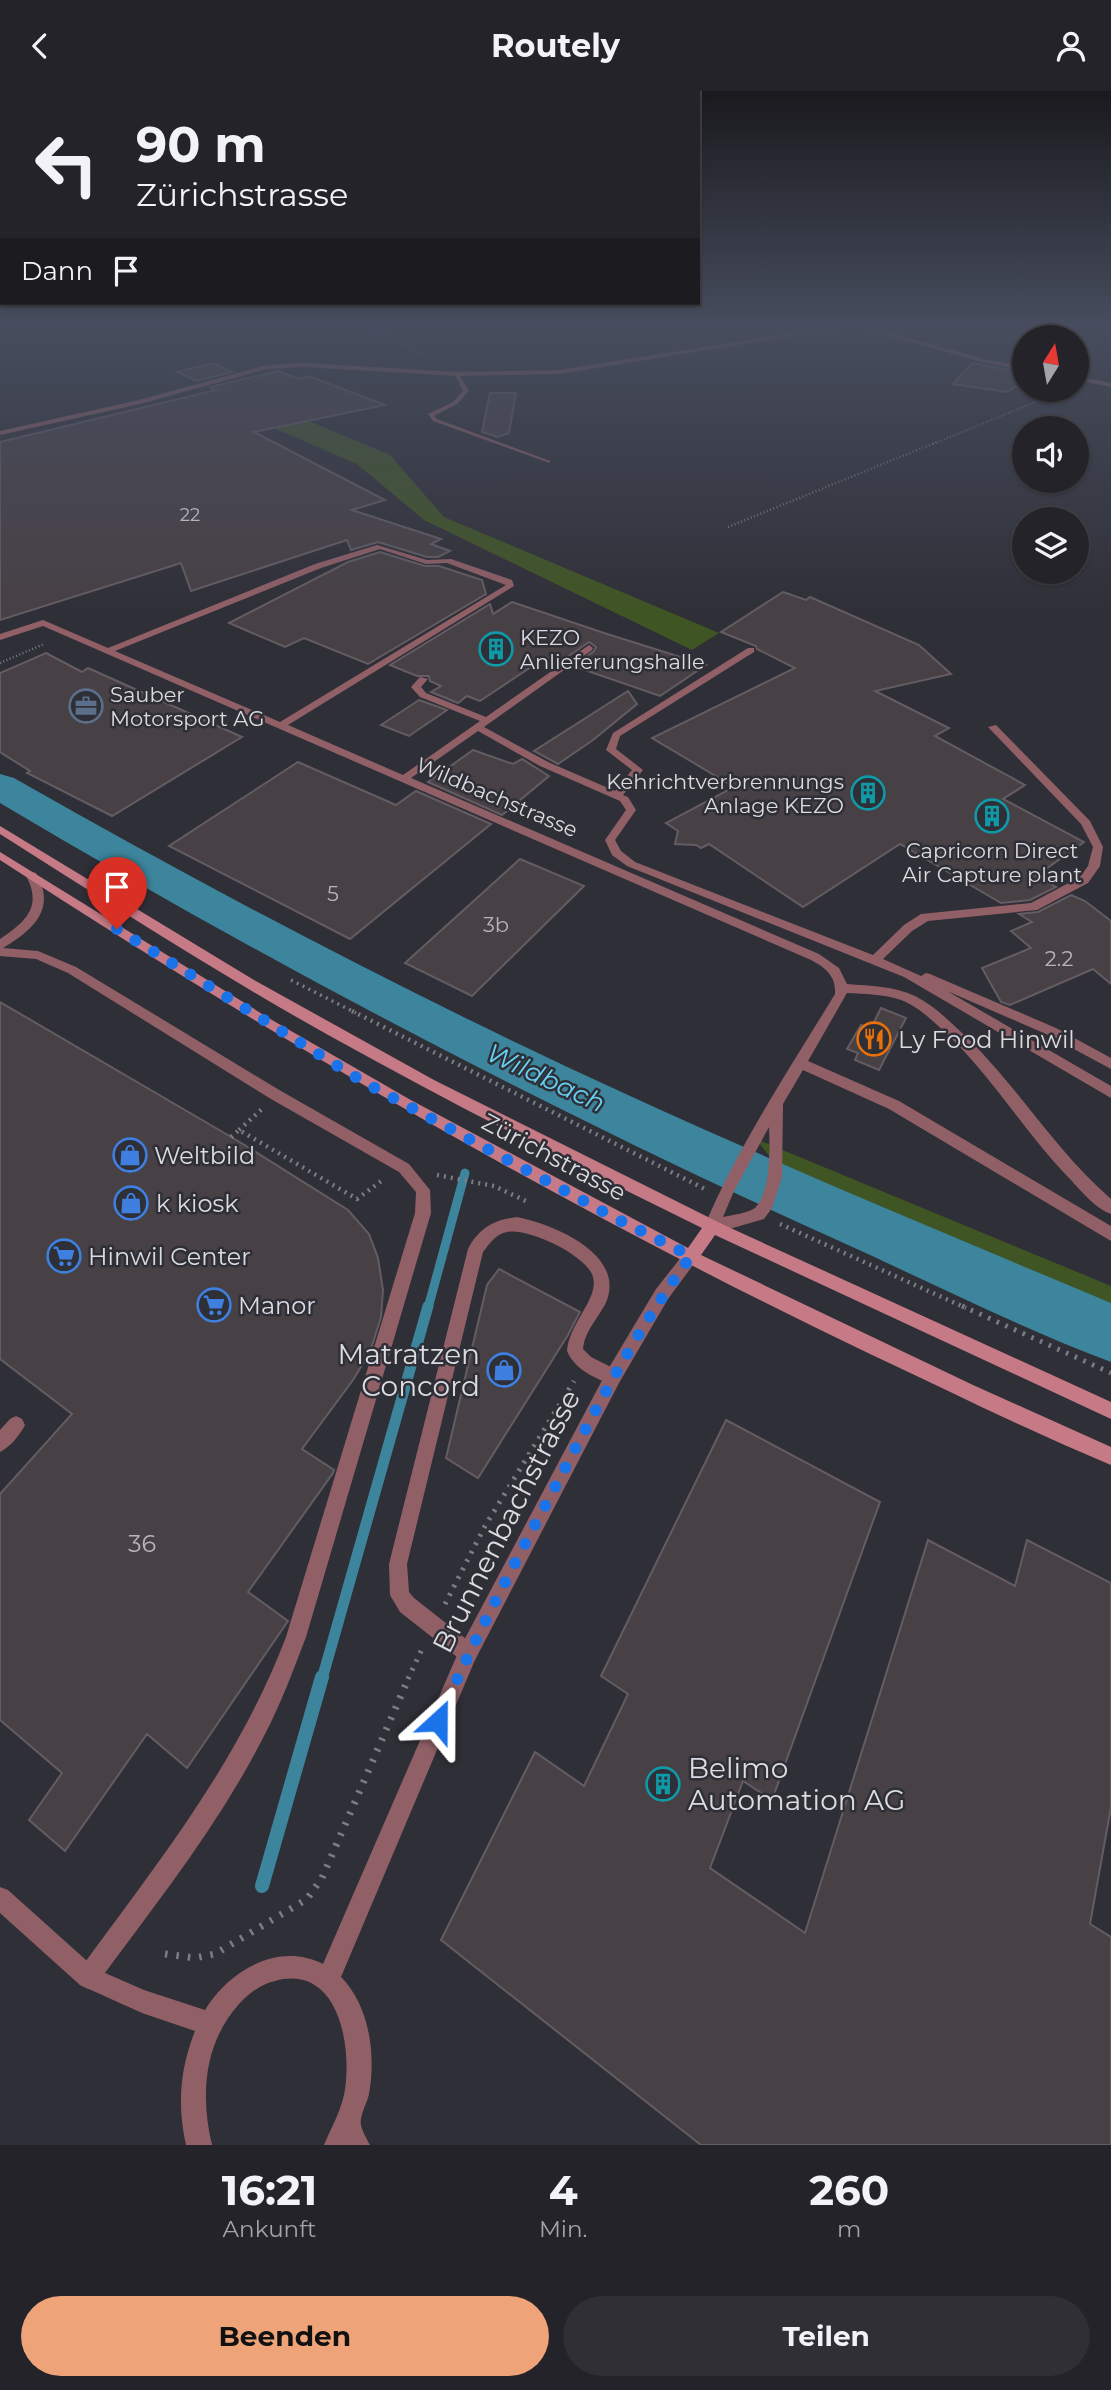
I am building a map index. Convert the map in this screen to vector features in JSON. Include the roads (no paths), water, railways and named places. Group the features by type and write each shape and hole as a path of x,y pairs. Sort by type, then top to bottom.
{"main road":[{"name":"Zürichstrasse","path":"0,829 128,910 334,1031 712,1227 1111,1411"},
{"name":"Zürichstrasse","path":"0,855 362,1081 615,1218 880,1350 1111,1456"},
{"path":"691,1256 712,1227"}],"street":[{"path":"0,433 55,421"},
{"path":"437,421 548,462"},
{"path":"107,651 318,566 380,547 426,562 448,561 509,582 510,586 280,726"},
{"name":"Wildbachstrasse","path":"0,637 43,623 815,957 837,973 842,988"},
{"path":"404,779 589,648"},
{"path":"617,795 638,770 611,750 616,735 751,650"},
{"path":"423,679 416,687 419,693 482,724 544,764 624,799 631,810 610,840 611,846 623,859 908,974 1111,1093"},
{"path":"875,960 908,927 925,917 1033,907 1084,880 1094,866 1098,847 1086,823 993,727"},
{"path":"0,945 27,924 38,911 41,894 32,876"},
{"path":"0,952 26,953 61,964 276,1095 389,1159 416,1179 424,1195 423,1213 296,1637 278,1687 215,1801 88,1977"},
{"path":"908,974 933,979 1051,1031 1111,1064"},
{"path":"712,1227 725,1194 838,1000 842,988 894,993 930,1011 980,1056 1059,1159 1084,1186 1111,1207"},
{"path":"799,1063 894,1105 1111,1234"},
{"path":"712,1227 761,1212 776,1168 776,1103"},
{"path":"468,1653 407,1605 400,1595 398,1564 477,1249 489,1230 506,1223 529,1226 579,1252 594,1263 601,1272 602,1292 576,1337 575,1350 585,1363 612,1377"},
{"name":"Brunnenbachstrasse","path":"328,1979 468,1653 612,1377 662,1294 691,1256"},
{"path":"0,1443 16,1425"},
{"path":"0,1898 88,1977 142,2001 211,2024"},
{"path":"199,2145 193,2126 191,2092 198,2056 211,2024 230,1996 255,1976 280,1967 305,1968 328,1979 345,1999 356,2025 360,2058 358,2092 347,2139"}],"waterway":[{"name":"Wildbach","path":"0,786 266,936 537,1075 751,1175 1111,1333"},
{"path":"428,1308 465,1173"},
{"path":"322,1679 428,1306"},
{"path":"262,1886 322,1677"}],"place":[{"name":"KEZO Anlieferungshalle","path":"496,649"},
{"name":"Sauber Motorsport AG","path":"86,706"},
{"name":"Kehrichtverbrennungs Anlage KEZO","path":"868,793"},
{"name":"Capricorn Direct Air Capture plant","path":"992,816"},
{"name":"Ly Food Hinwil","path":"874,1039"},
{"name":"Weltbild","path":"130,1155"},
{"name":"k kiosk","path":"131,1203"},
{"name":"Hinwil Center","path":"64,1256"},
{"name":"Manor","path":"214,1305"},
{"name":"Matratzen Concord","path":"504,1370"},
{"name":"Belimo Automation AG","path":"663,1784"}]}
